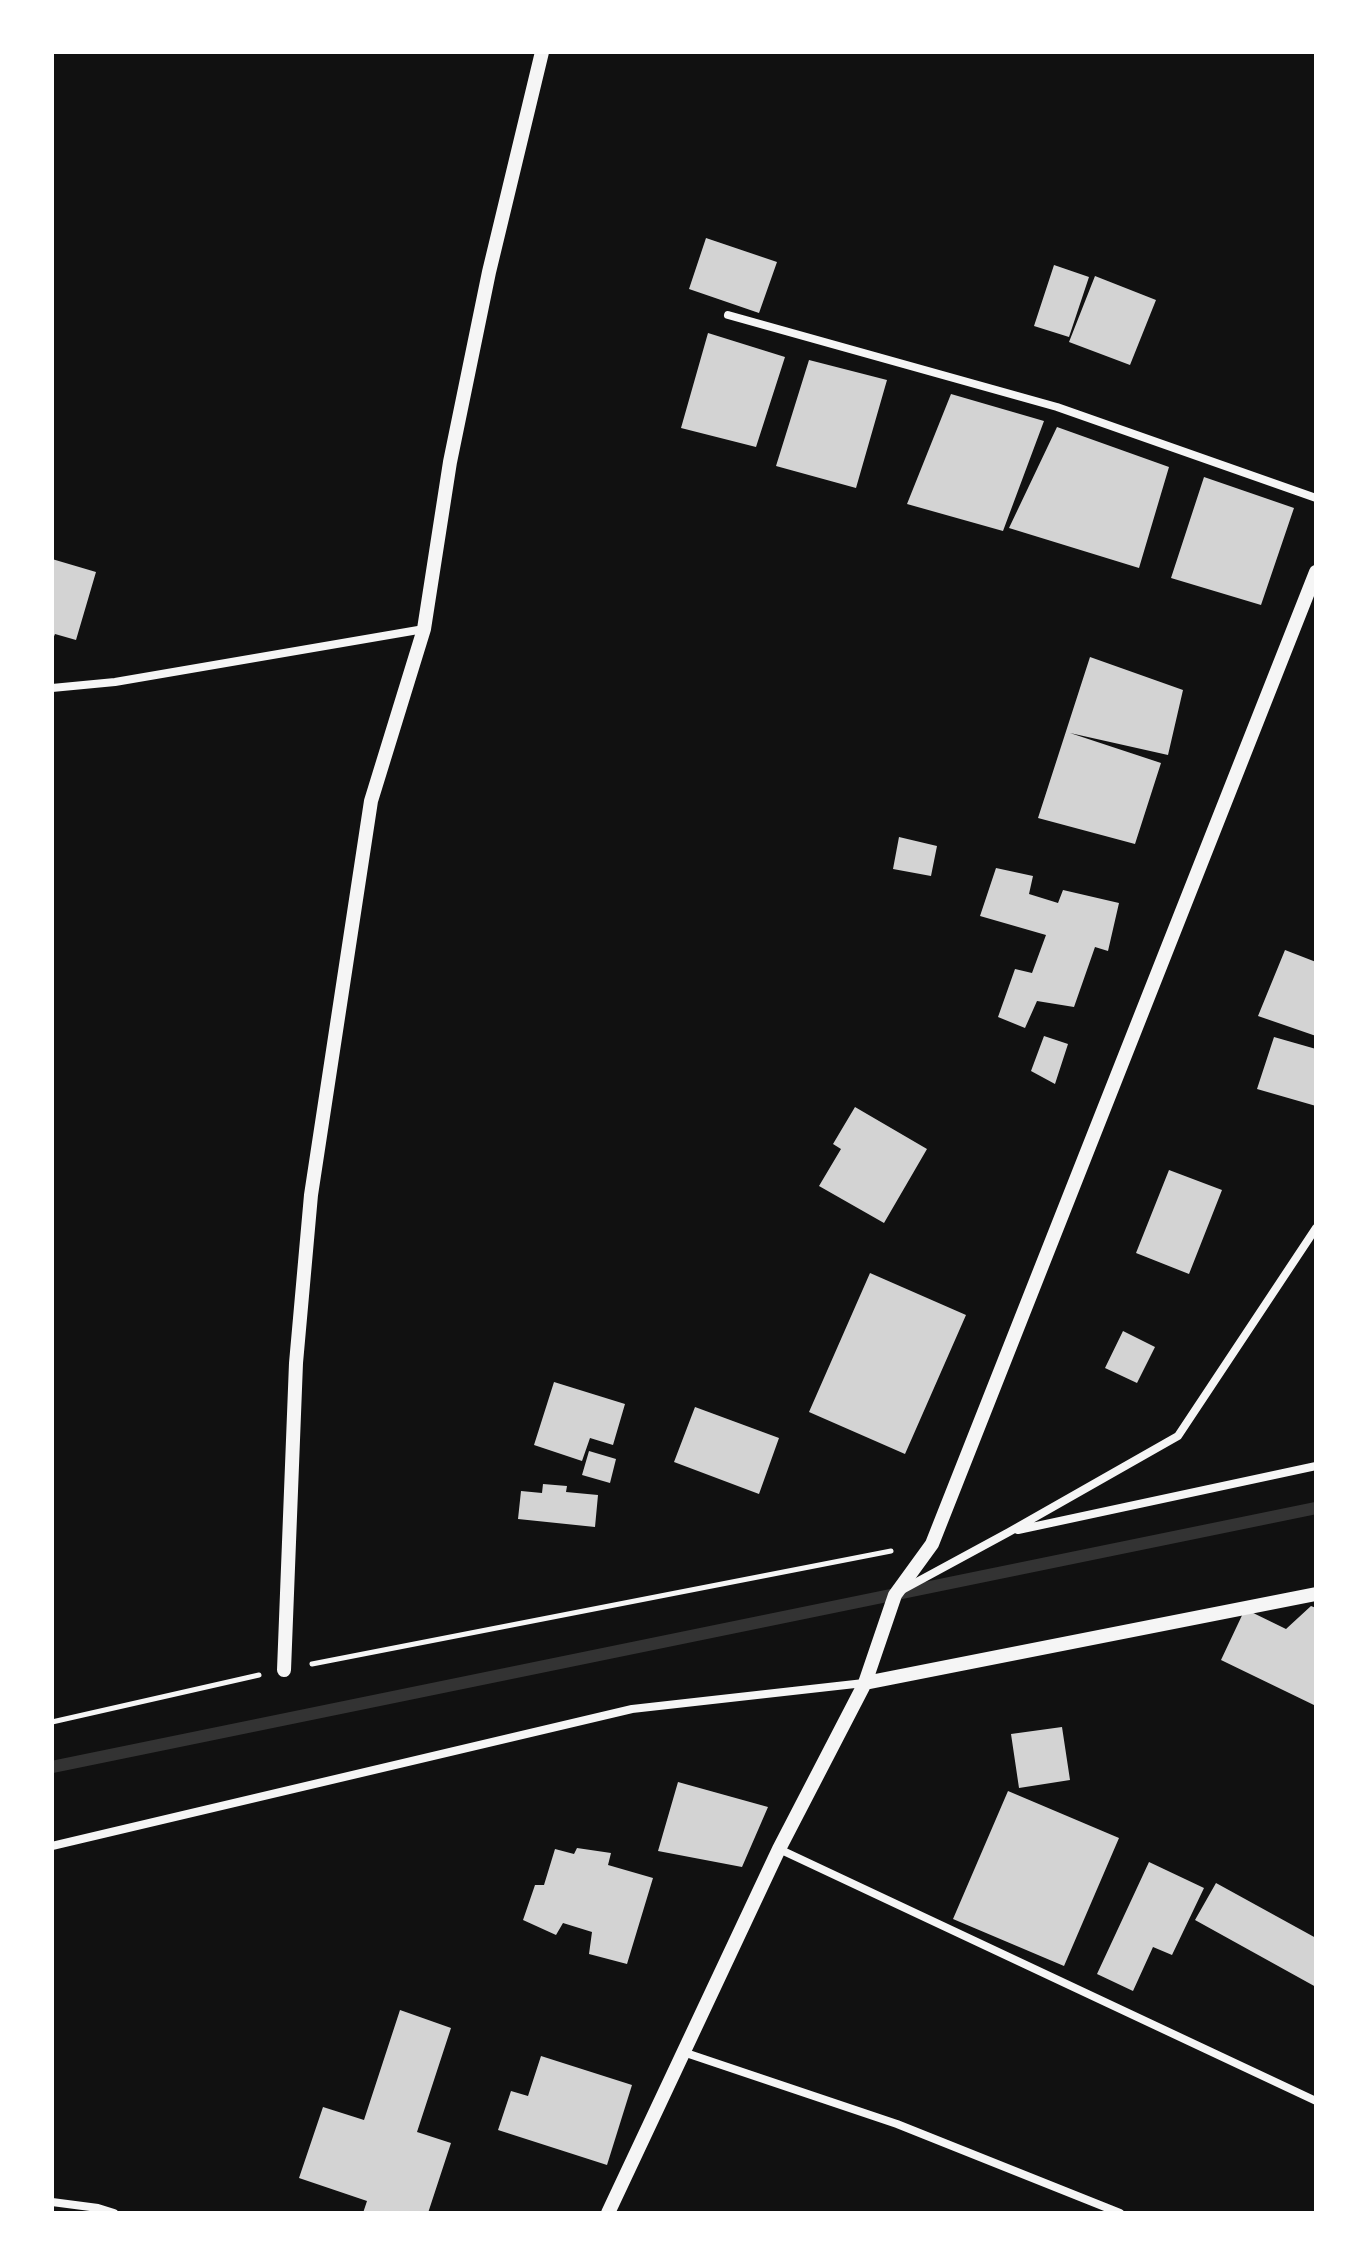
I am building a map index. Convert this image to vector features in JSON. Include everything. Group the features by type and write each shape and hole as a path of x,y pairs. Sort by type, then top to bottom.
{"street":[{"path":"284,1670 296,1363 311,1195 371,801 424,629 450,462 489,272 542,52"},
{"path":"728,315 1057,407 1316,498"},
{"path":"608,2213 779,1849 865,1683 895,1595 932,1544 1316,572"},
{"path":"52,688 115,682 424,629"},
{"path":"895,1595 1178,1436 1316,1228"},
{"path":"1009,1532 1316,1466"},
{"path":"52,1846 632,1709 865,1683 1316,1594"},
{"path":"779,1849 1316,2101"},
{"path":"683,2052 897,2124 1120,2213"},
{"path":"52,2202 114,2213"}],"path":[{"path":"52,1722 284,1670 932,1544"}],"building":[{"path":"706,238 777,262 759,313 689,289"},
{"path":"1054,265 1089,277 1069,337 1034,326"},
{"path":"1095,276 1156,300 1130,365 1069,342"},
{"path":"708,333 785,357 756,447 681,428"},
{"path":"809,360 887,380 856,488 776,466"},
{"path":"951,394 1044,421 1003,531 907,504"},
{"path":"1057,427 1169,467 1139,568 1009,528"},
{"path":"1204,477 1294,508 1261,605 1171,578"},
{"path":"52,559 96,572 76,640 55,634 52,641"},
{"path":"1090,657 1183,690 1168,755 1070,733 1161,763 1135,844 1038,818"},
{"path":"899,837 937,846 931,876 893,869"},
{"path":"996,868 1033,876 1029,894 1058,903 1063,890 1119,903 1108,951 1095,947 1074,1007 1037,1001 1025,1028 998,1017 1015,969 1032,973 1046,935 980,916"},
{"path":"1285,950 1316,962 1316,1036 1258,1016"},
{"path":"1044,1036 1068,1044 1055,1084 1031,1071"},
{"path":"1274,1037 1316,1049 1316,1106 1257,1089"},
{"path":"855,1107 927,1149 884,1223 819,1186 841,1149 833,1144"},
{"path":"1169,1170 1222,1190 1189,1274 1136,1253"},
{"path":"870,1273 966,1315 905,1454 809,1412"},
{"path":"1123,1331 1155,1347 1137,1383 1105,1368"},
{"path":"554,1382 625,1404 613,1445 590,1438 582,1461 534,1445"},
{"path":"695,1407 779,1438 759,1494 674,1462"},
{"path":"589,1451 616,1459 610,1483 582,1475"},
{"path":"543,1484 567,1486 566,1492 598,1495 595,1527 518,1519 521,1491 542,1493"},
{"path":"1311,1606 1316,1608 1316,1706 1221,1660 1245,1609 1286,1629"},
{"path":"1062,1727 1070,1780 1019,1788 1011,1734"},
{"path":"678,1782 768,1807 742,1867 658,1851"},
{"path":"1008,1791 1119,1838 1064,1966 953,1919"},
{"path":"577,1848 611,1853 608,1865 653,1878 627,1964 589,1954 592,1932 563,1923 556,1935 523,1920 535,1885 544,1885 555,1849 574,1854"},
{"path":"1149,1862 1204,1888 1172,1955 1153,1947 1133,1991 1097,1974"},
{"path":"1216,1883 1316,1938 1316,1987 1195,1920"},
{"path":"400,2010 451,2028 417,2132 451,2143 428,2213 363,2213 367,2201 299,2178 323,2107 364,2120"},
{"path":"541,2056 632,2085 607,2165 498,2130 511,2091 528,2096"}],"waterway":[{"path":"52,1767 1316,1508"}]}
